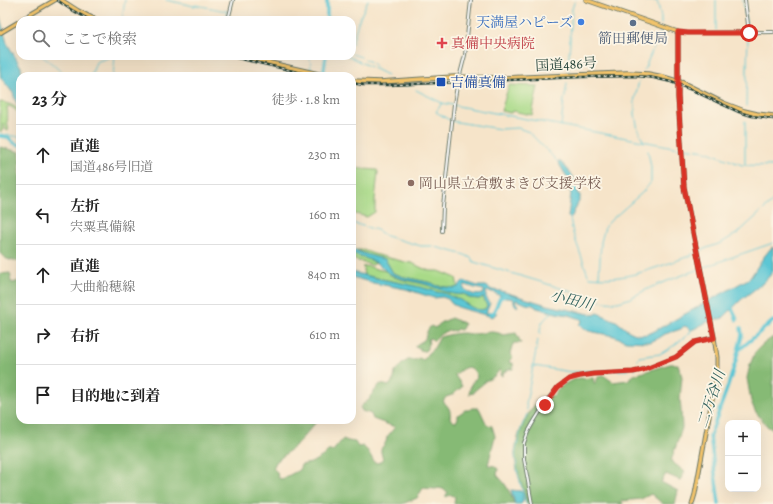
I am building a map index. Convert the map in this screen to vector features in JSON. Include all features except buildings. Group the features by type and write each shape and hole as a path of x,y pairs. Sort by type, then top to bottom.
{"highway":[{"path":"61,0 88,16"},
{"path":"257,60 309,72"},
{"name":"国道486号","path":"356,82 389,82 460,77 500,78 626,72 663,76 678,81 723,103 739,109 752,113 773,116"}],"main road":[{"path":"28,16 55,0"},
{"path":"586,0 678,32 678,81 684,187 717,357 717,372 692,504"},
{"path":"0,33 16,23"}],"street":[{"path":"229,16 233,0"},
{"path":"442,231 453,105 465,55 471,0"},
{"path":"745,0 749,33"},
{"path":"678,32 773,32"},
{"path":"532,504 524,459 524,443 533,423 558,387 574,377 594,374 633,372 648,368 676,357 695,342 714,336"}],"green space":[{"path":"509,85 538,86 532,115 512,111 511,113 501,111"},
{"path":"0,102 15,107 16,110 9,106 7,107 9,130 7,131 3,124 3,130 0,132"},
{"path":"0,147 16,151 16,261 9,260 0,253"},
{"path":"356,168 377,170 378,172 375,212 367,217 356,214"},
{"path":"356,250 363,250 412,263 431,271 439,271 456,278 458,287 437,286 432,283 404,277 393,273 385,259 369,256"},
{"path":"356,254 376,263 372,265 356,260"},
{"path":"368,266 386,271 399,279 427,285 450,293 467,295 469,298 479,299 483,296 487,306 485,309 477,310 455,298 427,289 364,275 364,269 362,267"},
{"path":"10,273 12,283 16,282 16,424 314,424 297,444 276,462 273,468 277,472 278,478 282,479 299,470 301,465 311,463 323,456 328,451 333,451 343,439 355,442 358,447 363,446 368,451 374,462 378,463 383,460 381,449 386,442 387,437 395,427 373,419 371,414 362,411 360,407 370,399 370,396 380,384 389,386 394,379 395,372 408,360 415,360 419,358 423,360 434,348 440,337 460,333 472,334 495,332 503,335 516,333 521,343 514,343 512,346 510,354 513,357 509,361 510,363 513,363 513,369 509,369 501,376 501,371 499,370 493,377 484,381 484,383 474,391 474,393 469,394 471,384 477,377 473,370 468,367 465,368 455,375 462,387 452,395 446,397 443,401 449,409 450,418 452,421 456,422 458,415 465,410 479,408 487,425 492,426 495,436 488,465 495,466 498,469 497,475 507,488 514,504 454,504 455,497 451,495 446,497 448,492 443,489 423,488 417,498 402,504 0,504 0,274"},
{"path":"451,318 464,324 461,330 457,329 455,331 443,333 434,341 429,338 427,349 425,351 415,347 425,339 430,327 432,326 434,328 441,322"},
{"path":"773,337 773,429 768,427 755,411 751,401 747,378 755,352"},
{"path":"670,364 678,364 682,377 680,398 682,428 671,461 685,472 680,480 666,474 661,482 678,491 675,504 663,504 651,494 641,499 621,501 623,504 527,504 517,468 515,448 526,418 531,409 538,402 545,397 553,396 565,384 573,380 593,378 595,383 599,376 603,375 613,382 628,380 634,375"}],"water":[{"path":"0,17 7,43 21,67 22,72 16,72 16,102 13,93 1,78"},
{"path":"559,161 567,168 574,178 577,185 578,194 580,195 580,199 571,218 568,217 571,193 569,189 570,182 558,162"},
{"path":"773,247 773,272 763,283 742,299 723,318 707,322 690,330 684,326 681,329 665,334 650,342 626,341 614,336 589,331 579,324 582,321 581,319 537,308 533,305 517,300 515,301 518,306 517,307 514,304 513,299 505,298 489,291 487,291 486,297 490,303 486,313 497,313 493,317 460,308 452,304 448,299 442,297 434,298 406,289 356,278 356,273 443,293 478,310 485,309 487,306 483,297 479,299 469,298 463,294 459,295 450,293 428,285 396,277 388,273 375,262 356,254 356,250 385,259 393,273 404,277 432,283 437,286 454,288 458,287 463,281 478,286 486,286 492,290 501,291 547,305 594,315 598,313 616,321 630,332 642,335 654,331 750,278 763,258","holes":["466,285 484,290 483,294 477,295 472,294 463,287"]},
{"path":"511,490 521,491 523,494 523,502 521,504 515,504"}],"waterway":[{"path":"123,16 125,0"},
{"path":"166,0 227,11 226,16"},
{"path":"327,0 327,16"},
{"path":"356,29 368,0"},
{"path":"568,71 572,9 575,0"},
{"path":"596,0 630,1"},
{"path":"657,0 661,24"},
{"path":"716,0 716,30"},
{"path":"743,0 747,29"},
{"path":"642,1 657,1"},
{"path":"644,70 659,39 661,28"},
{"path":"746,106 748,34"},
{"path":"356,55 361,57"},
{"path":"365,59 376,67"},
{"path":"48,60 61,72"},
{"path":"92,72 96,62 102,60"},
{"path":"113,72 115,60"},
{"path":"310,60 311,71"},
{"path":"324,72 325,60"},
{"path":"356,60 387,75"},
{"path":"639,81 634,102 638,130 644,142"},
{"path":"402,83 407,86"},
{"path":"565,97 567,83"},
{"path":"416,90 442,103 679,148"},
{"path":"561,126 564,99"},
{"path":"442,103 436,112 451,121 500,129 518,128 529,132 558,162"},
{"path":"745,121 745,164"},
{"path":"0,134 16,136"},
{"path":"0,136 8,137 16,144"},
{"path":"683,148 706,151 742,165 773,166"},
{"path":"599,277 601,242 605,227 643,192 651,182 651,167 648,151"},
{"path":"699,251 721,243 738,233 773,201"},
{"path":"570,218 573,233 590,277 609,278 634,274 693,254"},
{"name":"小田川","path":"356,224 377,230 386,236 421,246 432,246 465,255 471,258 474,262 601,301 609,302 626,300 667,281 773,243"},
{"path":"490,314 493,314 500,298 507,295"},
{"name":"二万谷川","path":"731,306 737,320"},
{"path":"540,334 543,321 553,312"},
{"name":"二万谷川","path":"739,350 773,321"},
{"name":"二万谷川","path":"719,504 710,436 736,360 742,335 741,328"},
{"path":"638,360 639,357 660,354 690,333 692,329"},
{"path":"527,410 526,404 538,340"},
{"path":"534,366 571,372 628,370"},
{"path":"526,504 518,474 515,454 521,428 527,414"}],"railway":[{"path":"57,0 83,16"},
{"path":"245,60 298,72"},
{"path":"356,84 390,85 637,76 671,82 739,112 752,116 773,119"}],"place":[{"name":"天満屋ハピーズ","path":"581,22"},
{"name":"箭田郵便局","path":"633,23"},
{"name":"真備中央病院","path":"442,43"},
{"name":"吉備真備","path":"441,82"},
{"name":"岡山県立倉敷まきび支援学校","path":"411,183"}],"route":[{"path":"545,405 558,387 569,379 594,374 643,370 676,357 695,342 714,338 684,187 678,97 678,32 749,33"}]}
